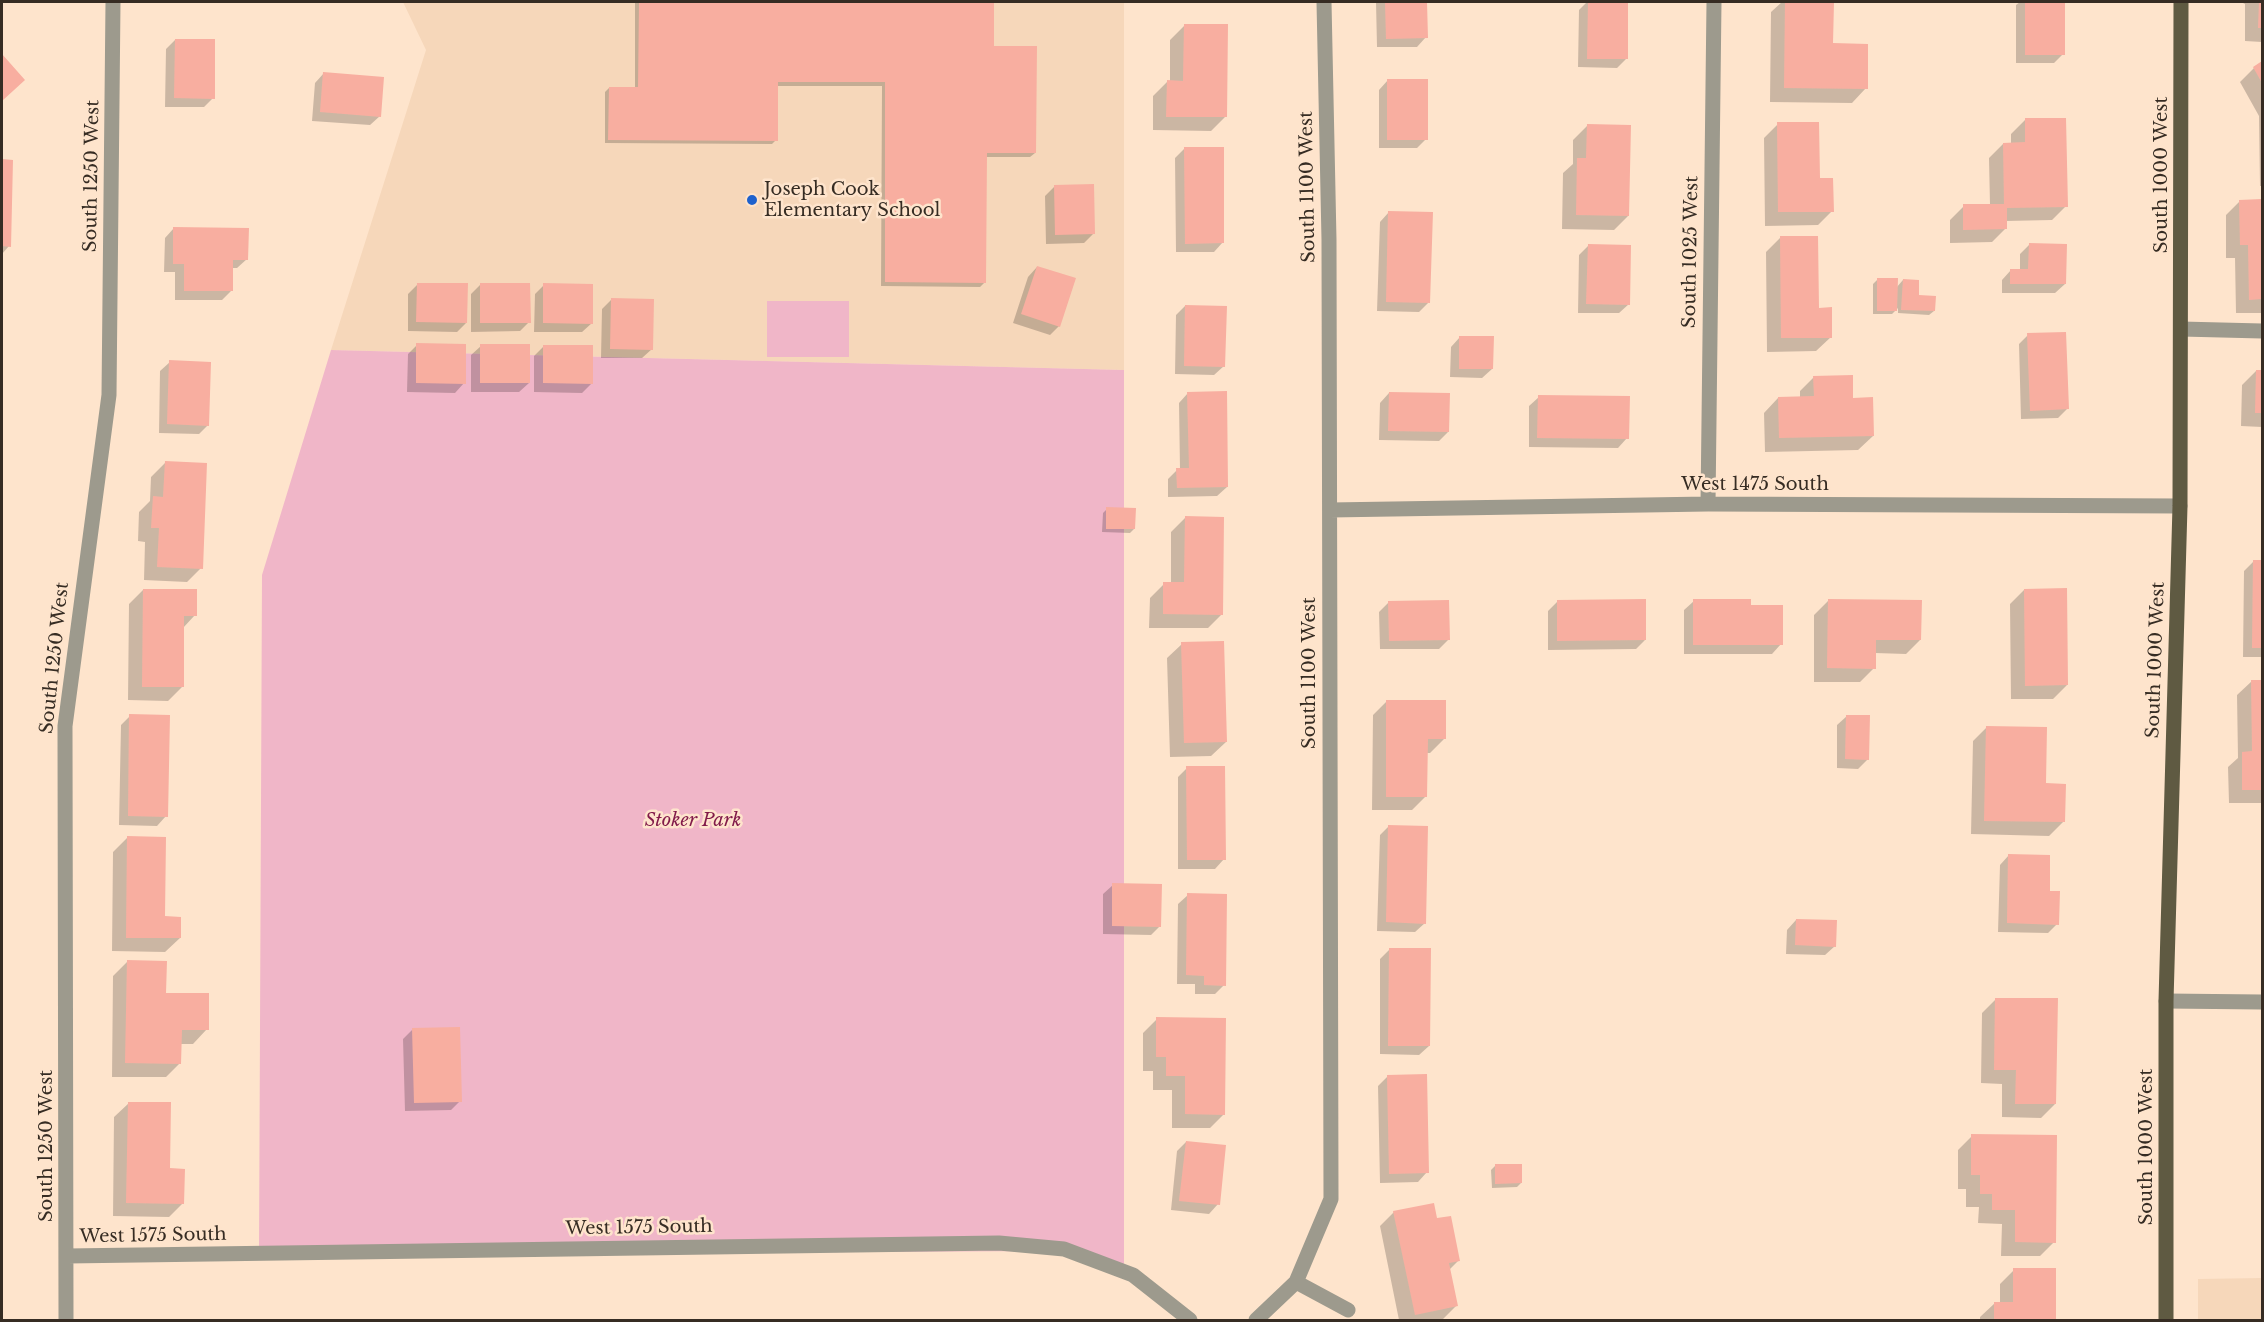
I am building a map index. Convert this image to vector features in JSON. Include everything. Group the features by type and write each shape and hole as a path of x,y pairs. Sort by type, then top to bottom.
{"main road":[{"name":"South 1000 West","path":"2166,1320 2166,1001 2180,506 2181,2"}],"street":[{"name":"South 1250 West","path":"66,1320 65,726 109,395 113,2"},
{"name":"South 1100 West","path":"1256,1320 1296,1282 1331,1199 1329,240 1324,2"},
{"name":"South 1025 West","path":"1707,504 1714,2"},
{"path":"2181,329 2262,331"},
{"name":"West 1475 South","path":"1330,510 1707,504 2180,506"},
{"path":"2166,1001 2262,1002"},
{"name":"West 1575 South","path":"67,1256 999,1243 1064,1249 1133,1275 1190,1320"},
{"path":"1296,1282 1348,1310"}],"shaded area":[{"name":"Joseph Cook Elementary School","path":"403,2 1124,2 1124,370 331,350 426,50"},
{"path":"2262,1278 2262,1320 2198,1320 2198,1279"}],"green space":[{"path":"767,301 849,301 849,357 767,357"},
{"name":"Stoker Park","path":"331,350 1124,370 1124,1264 1052,1251 259,1255 262,575"}],"building":[{"path":"639,2 994,2 994,46 1037,46 1036,153 987,153 986,283 885,282 885,82 778,82 778,141 608,140 609,87 638,87"},
{"path":"1385,2 1427,2 1428,38 1386,39"},
{"path":"1588,2 1628,2 1628,59 1587,59"},
{"path":"1785,2 1834,2 1833,43 1868,44 1868,89 1784,88"},
{"path":"2025,2 2065,2 2065,55 2025,55"},
{"path":"2259,2 2262,2 2262,28 2258,28"},
{"path":"1184,24 1228,24 1227,117 1166,117 1167,80 1183,81"},
{"path":"175,39 215,39 215,99 174,98"},
{"path":"2,54 25,80 2,101"},
{"path":"2262,61 2262,83 2253,67"},
{"path":"323,72 384,77 381,117 320,112"},
{"path":"1387,79 1428,79 1428,140 1387,140"},
{"path":"2025,118 2066,118 2068,207 2007,208 2007,229 1963,230 1963,204 2004,204 2003,143 2025,142"},
{"path":"1777,122 1819,122 1820,178 1833,178 1834,212 1778,212"},
{"path":"1587,124 1631,125 1629,216 1576,215 1577,158 1586,158"},
{"path":"1184,147 1224,147 1224,243 1185,244"},
{"path":"2,159 13,160 11,247 2,246"},
{"path":"1094,184 1095,234 1055,235 1054,185"},
{"path":"2262,199 2262,299 2249,300 2248,245 2240,245 2239,200"},
{"path":"1388,211 1433,212 1430,303 1386,302"},
{"path":"173,227 249,228 248,260 233,260 233,291 184,291 184,264 173,264"},
{"path":"1780,236 1818,236 1819,308 1832,307 1832,338 1781,338"},
{"path":"2029,243 2067,244 2066,284 2010,284 2010,269 2028,269"},
{"path":"1588,244 1631,245 1630,305 1586,304"},
{"path":"1037,266 1076,278 1060,327 1021,314"},
{"path":"1877,278 1898,278 1897,311 1877,311"},
{"path":"1903,279 1919,280 1919,295 1936,296 1935,311 1901,310"},
{"path":"417,283 468,283 467,323 416,322"},
{"path":"480,283 530,283 531,323 480,323"},
{"path":"543,283 593,284 593,324 543,323"},
{"path":"611,298 654,299 653,350 610,349"},
{"path":"1185,305 1227,306 1225,367 1184,366"},
{"path":"2066,332 2069,409 2030,411 2027,333"},
{"path":"1459,336 1494,336 1493,369 1459,369"},
{"path":"416,343 466,344 466,384 416,383"},
{"path":"480,344 530,344 530,383 480,383"},
{"path":"543,345 593,345 593,384 543,383"},
{"path":"169,360 211,362 209,426 167,424"},
{"path":"2256,370 2262,370 2262,413 2255,413"},
{"path":"1853,375 1853,398 1873,397 1874,436 1779,438 1778,397 1814,396 1813,376"},
{"path":"1227,391 1228,487 1177,488 1176,468 1189,468 1187,392"},
{"path":"1389,392 1450,393 1449,432 1388,431"},
{"path":"1538,395 1630,396 1629,439 1537,438"},
{"path":"165,461 207,463 203,569 157,567 159,528 151,528 153,496 163,497"},
{"path":"1106,507 1136,508 1135,529 1106,529"},
{"path":"1185,516 1224,517 1223,615 1163,614 1163,582 1184,582"},
{"path":"2253,560 2262,560 2262,648 2252,648"},
{"path":"2067,588 2068,685 2025,686 2024,589"},
{"path":"143,589 197,589 197,616 184,616 184,687 142,687"},
{"path":"1646,599 1646,640 1557,641 1557,600"},
{"path":"1693,599 1751,599 1751,605 1783,605 1783,645 1693,645"},
{"path":"1828,599 1922,600 1921,640 1876,640 1876,669 1827,668"},
{"path":"1449,600 1450,640 1389,641 1388,601"},
{"path":"1224,641 1227,742 1184,743 1181,642"},
{"path":"2251,680 2262,680 2262,790 2242,790 2242,752 2252,751"},
{"path":"1386,700 1446,700 1446,739 1428,739 1427,797 1386,797"},
{"path":"129,714 170,715 168,817 128,816"},
{"path":"1846,715 1870,715 1869,760 1845,759"},
{"path":"1986,726 2047,727 2046,783 2066,784 2065,822 1984,821"},
{"path":"1186,766 1225,766 1226,860 1187,860"},
{"path":"1388,825 1428,826 1426,924 1386,922"},
{"path":"127,836 166,837 165,916 181,917 181,938 126,938"},
{"path":"2008,854 2050,855 2050,891 2060,891 2059,925 2007,923"},
{"path":"1112,883 1162,884 1161,927 1112,926"},
{"path":"1187,893 1227,894 1226,986 1204,985 1204,976 1186,975"},
{"path":"1796,919 1837,920 1836,947 1795,945"},
{"path":"1389,948 1431,948 1430,1046 1388,1046"},
{"path":"127,960 167,961 166,993 209,993 209,1030 182,1030 181,1064 125,1063"},
{"path":"1995,998 2058,998 2056,1104 2015,1104 2016,1070 1994,1070"},
{"path":"1156,1017 1226,1018 1225,1115 1185,1114 1185,1076 1166,1076 1166,1057 1156,1057"},
{"path":"460,1027 462,1102 414,1103 412,1028"},
{"path":"1427,1074 1429,1173 1389,1174 1387,1075"},
{"path":"128,1102 171,1102 170,1168 185,1169 184,1204 126,1203"},
{"path":"1971,1134 2057,1135 2056,1243 2015,1242 2015,1210 1992,1210 1992,1194 1980,1194 1980,1175 1971,1175"},
{"path":"1186,1141 1226,1145 1220,1205 1179,1201"},
{"path":"1495,1164 1522,1164 1522,1183 1495,1184"},
{"path":"1434,1203 1437,1218 1451,1216 1460,1261 1449,1263 1458,1306 1415,1315 1393,1211"},
{"path":"2013,1268 2056,1268 2056,1320 1994,1320 1994,1302 2013,1302"}],"place":[{"name":"Joseph Cook Elementary School","path":"752,200"}]}
